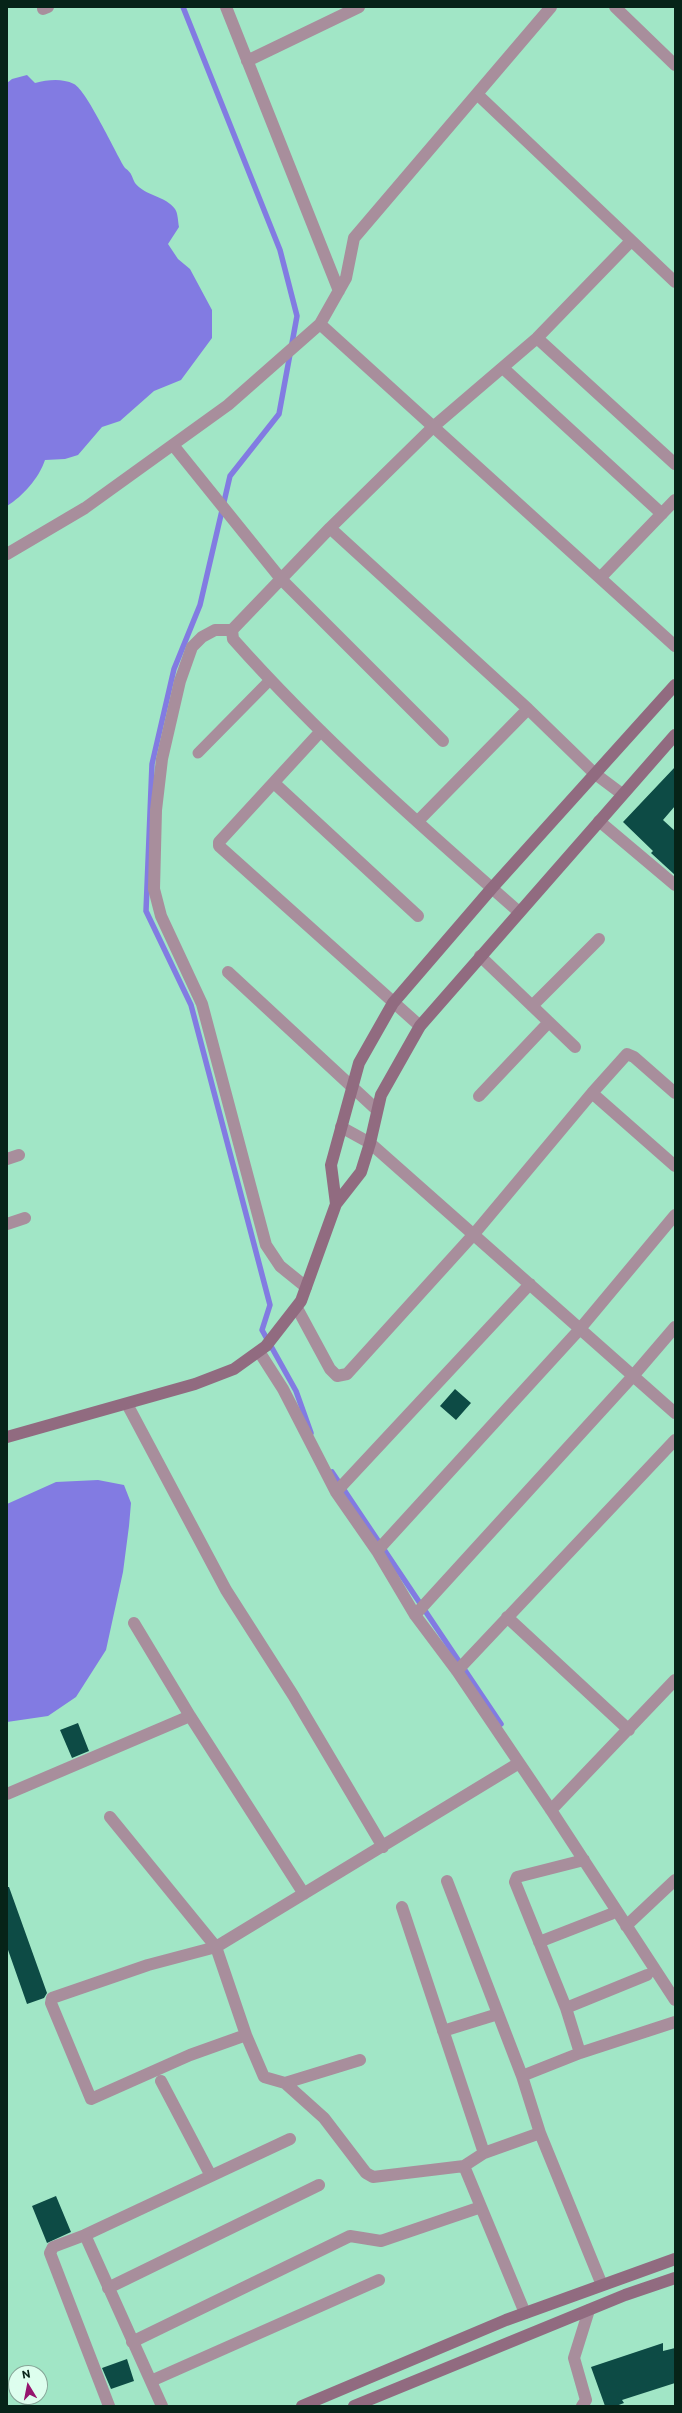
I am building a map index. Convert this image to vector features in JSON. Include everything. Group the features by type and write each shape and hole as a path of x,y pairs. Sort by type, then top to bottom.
{"street":[{"path":"42,7 44,9 48,7"},
{"path":"226,7 339,291"},
{"path":"247,61 359,7"},
{"path":"7,554 85,508 228,405 320,324 346,278 354,238 551,7"},
{"path":"615,7 675,65"},
{"path":"477,94 675,282"},
{"path":"306,1287 280,1266 266,1245 202,1004 161,916 154,889 156,810 162,759 180,681 192,647 202,637 215,630 232,630 330,528 433,427 537,338 632,240"},
{"path":"320,324 675,646"},
{"path":"537,338 675,464"},
{"path":"503,368 662,514"},
{"path":"173,445 282,579 443,741"},
{"path":"600,578 675,500"},
{"path":"330,528 528,709 594,773 622,794"},
{"path":"232,630 233,639 270,680 321,731 519,912"},
{"path":"336,1204 331,1165 359,1063 393,1003 492,888 594,773 675,685"},
{"path":"418,821 528,709"},
{"path":"321,731 219,842 219,846 420,1026"},
{"path":"7,1436 128,1404 195,1384 234,1369 263,1349 296,1310 306,1287 336,1204 361,1172 370,1143 381,1095 420,1026 675,735"},
{"path":"274,783 418,916"},
{"path":"599,821 674,883"},
{"path":"532,1006 599,939"},
{"path":"480,956 575,1047"},
{"path":"228,972 352,1088 378,1110"},
{"path":"479,1096 549,1022"},
{"path":"296,1310 330,1369 337,1376 347,1374 474,1234 592,1093 627,1054 634,1057 675,1093"},
{"path":"592,1093 675,1166"},
{"path":"341,1127 370,1143 530,1284 579,1330 674,1412"},
{"path":"7,1159 19,1155"},
{"path":"377,1551 579,1330 675,1215"},
{"path":"7,1224 25,1218"},
{"path":"336,1492 530,1284"},
{"path":"416,1615 633,1376 675,1327"},
{"path":"263,1349 336,1492 377,1551 416,1615 457,1671 551,1810 675,2000"},
{"path":"128,1404 226,1590 293,1696 383,1847"},
{"path":"457,1671 675,1440"},
{"path":"507,1618 629,1730"},
{"path":"134,1623 190,1716 304,1894"},
{"path":"551,1810 629,1730 675,1680"},
{"path":"7,1794 190,1716"},
{"path":"246,2035 190,2055 91,2099 51,2003 52,1998 148,1965 216,1947 383,1847 519,1763"},
{"path":"110,1817 216,1947 246,2035 264,2076 285,2082 324,2118 366,2173 373,2177 464,2166 484,2154 540,2133"},
{"path":"580,2052 566,2008 515,1879 584,1860"},
{"path":"626,1926 675,1880"},
{"path":"446,1882 522,2076 540,2133 602,2285"},
{"path":"402,1907 484,2154"},
{"path":"539,1942 611,1914"},
{"path":"566,2008 647,1975"},
{"path":"443,2031 498,2014"},
{"path":"522,2076 580,2052 675,2022"},
{"path":"285,2082 360,2060"},
{"path":"161,2081 211,2176"},
{"path":"110,2406 50,2253 53,2247 85,2235 290,2139"},
{"path":"464,2166 525,2313"},
{"path":"108,2288 318,2185"},
{"path":"132,2342 350,2236 381,2241 481,2207"},
{"path":"85,2235 162,2406"},
{"path":"302,2406 525,2313 675,2258"},
{"path":"354,2406 589,2310 675,2278"},
{"path":"152,2381 379,2280"},
{"path":"582,2406 586,2400 574,2358 589,2310"},
{"path":"456,2341 465,2360"}],"lane":[{"path":"198,753 270,680"}],"shaded area":[{"path":"27,75 35,83 59,80 74,84 80,89 93,109 120,160 131,174 135,183 144,191 166,201 175,209 179,227 168,244 178,259 190,269 212,310 212,338 181,380 154,391 120,421 102,427 78,455 65,459 45,460 35,480 19,497 7,506 7,83 12,79"},
{"path":"98,1480 124,1485 131,1503 123,1572 106,1650 76,1697 48,1716 7,1722 7,1504 56,1482"}],"building":[{"path":"675,767 675,806 663,820 675,831 675,875 651,853 653,851 623,822"},
{"path":"455,1389 471,1403 456,1420 440,1406"},
{"path":"78,1723 89,1751 72,1758 60,1730"},
{"path":"7,1887 9,1887 47,1993 44,1998 27,2004 7,1947"},
{"path":"56,2196 71,2232 47,2243 32,2206"},
{"path":"663,2343 663,2351 675,2348 675,2383 622,2400 624,2403 616,2406 605,2406 591,2367"},
{"path":"127,2359 134,2381 111,2389 102,2368"}],"waterway":[{"path":"183,7 280,250 297,316 279,414 230,476 200,605 174,669 152,764 146,911 191,1005 270,1305 262,1330 296,1391 311,1433"},
{"path":"332,1472 501,1724"}]}
